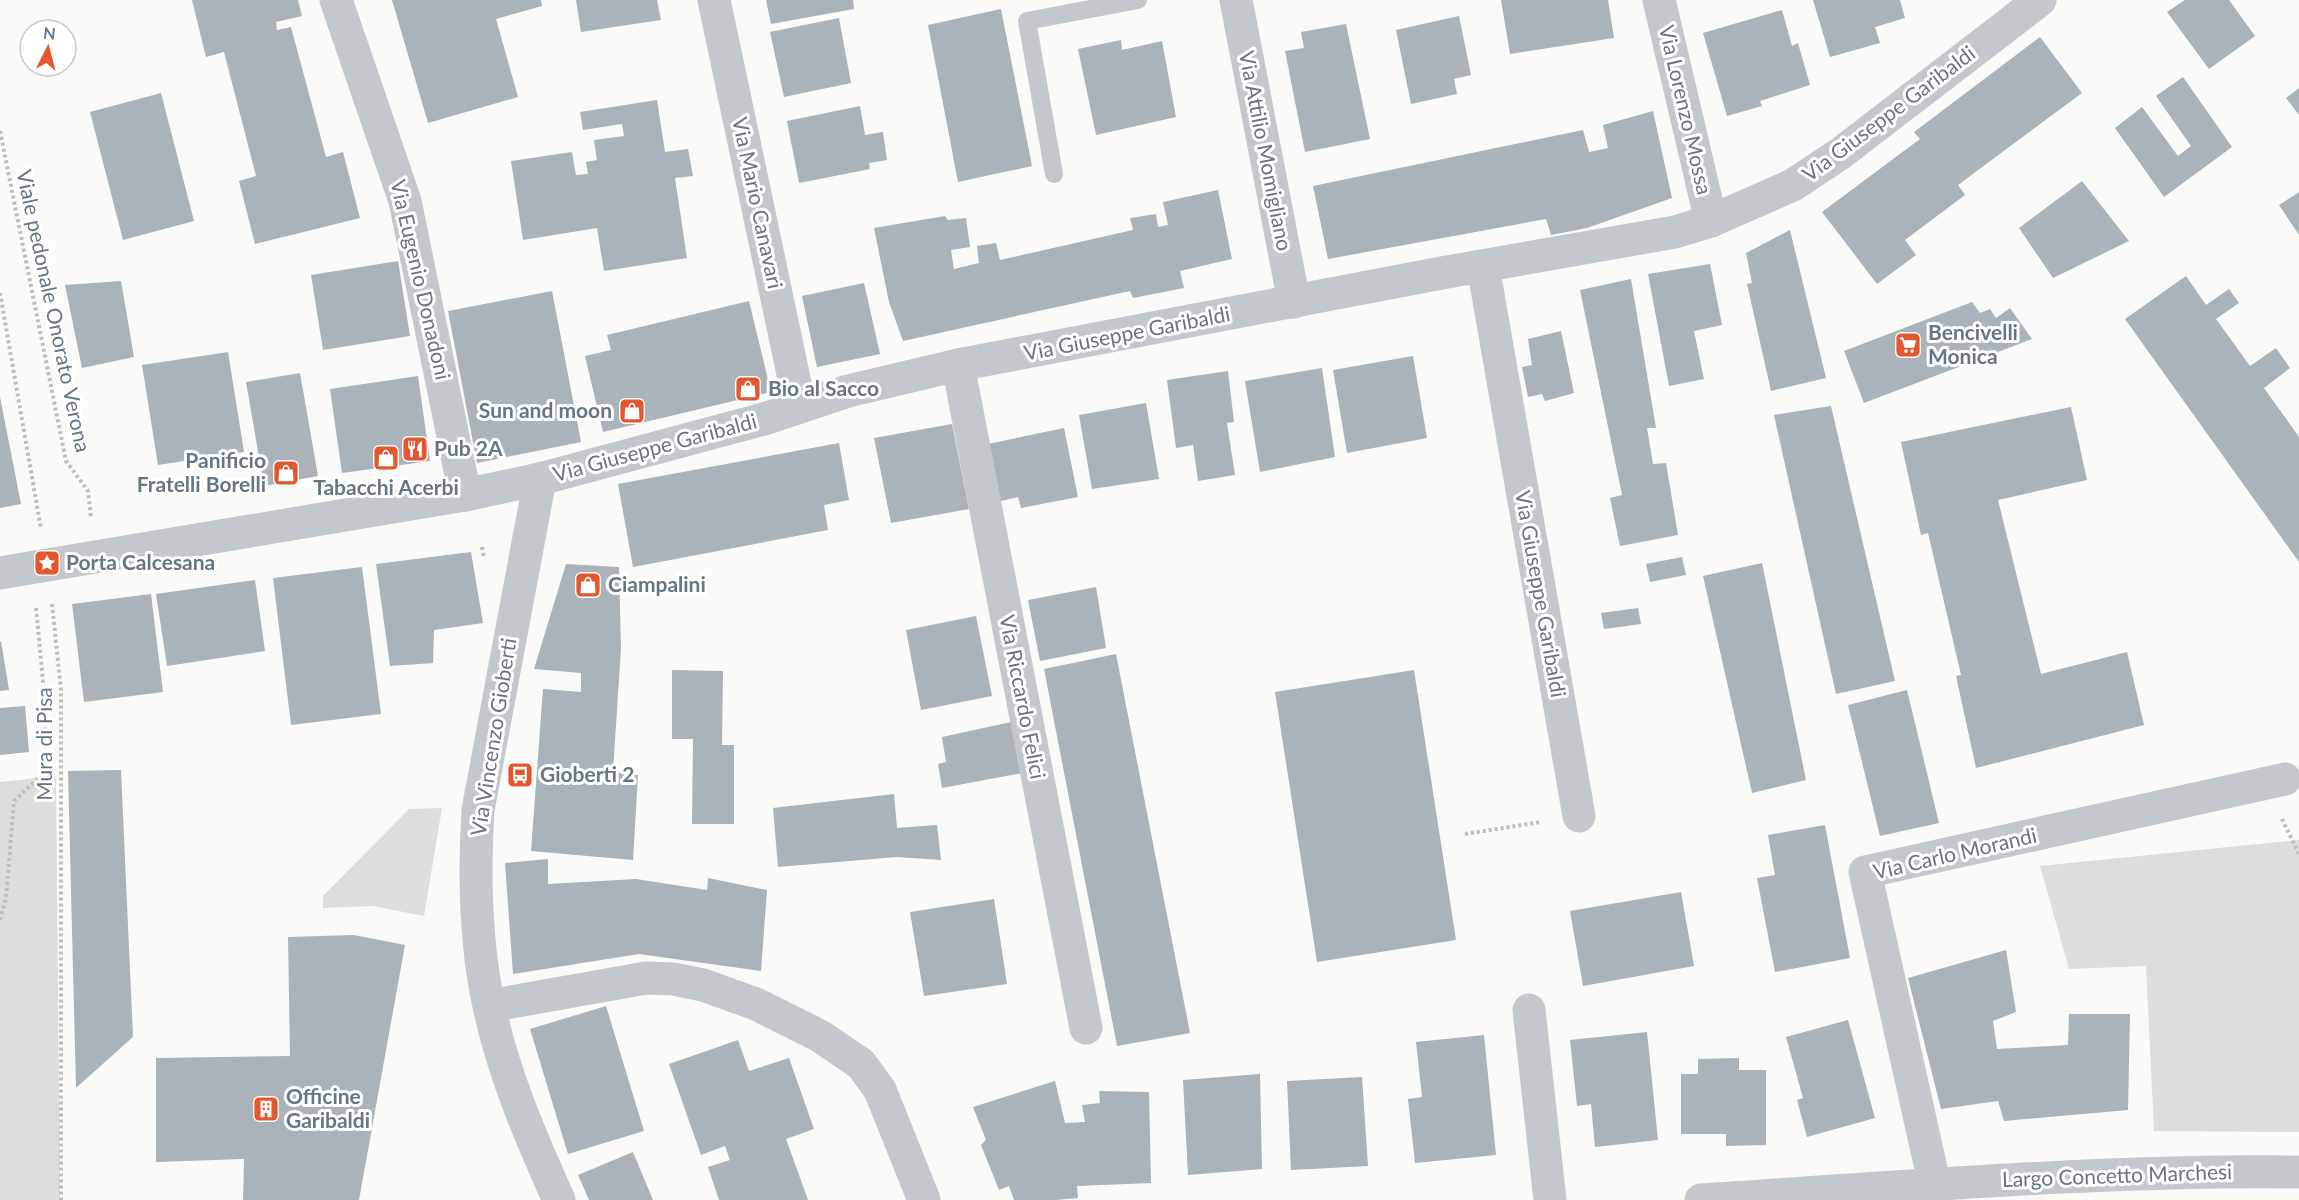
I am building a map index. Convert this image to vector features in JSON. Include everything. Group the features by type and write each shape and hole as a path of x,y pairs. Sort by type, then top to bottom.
{"street":[{"name":"Via Eugenio Donadoni","path":"336,0 405,201 465,495"},
{"name":"Via Mario Canavari","path":"714,0 800,407"},
{"name":"Via Attilio Momigliano","path":"1236,0 1294,302"},
{"name":"Via Lorenzo Mossa","path":"1659,0 1711,221"},
{"name":"Via Giuseppe Garibaldi","path":"0,573 47,563 465,495 540,479 800,407 848,391 958,365 1675,232 1711,221 1793,185 1841,153 2040,0"},
{"name":"Via Giuseppe Garibaldi","path":"1482,266 1579,816"},
{"name":"Via Riccardo Felici","path":"958,365 1086,1028"},
{"name":"Via Vincenzo Gioberti","path":"540,479 478,810 477,927 489,1006 509,1078 538,1155 559,1200"},
{"name":"Via Carlo Morandi","path":"1936,1192 1865,872 2284,779"},
{"path":"489,1006 646,978 673,979 703,985 756,1004 820,1036 861,1064 880,1090 924,1200"},
{"path":"1529,1010 1550,1200"},
{"name":"Largo Concetto Marchesi","path":"1701,1200 1936,1192 2192,1172 2299,1172"}],"lane":[{"path":"1054,174 1027,21 1138,0"}],"path":[{"name":"Viale pedonale Onorato Verona","path":"0,131 66,461 87,491 91,520 105,524 110,554"},
{"name":"Mura di Pisa","path":"0,293 47,563 61,690 61,1200"},
{"path":"0,920 6,898 14,801 45,772 45,702 34,598"},
{"path":"1465,834 1579,816"}],"shaded area":[{"path":"56,776 60,1200 0,1200 0,782"},
{"path":"442,808 424,916 373,906 323,908 323,896 409,809"},
{"path":"2299,840 2299,1132 2154,1131 2146,966 2069,969 2040,866"}],"building":[{"path":"192,0 298,0 302,16 276,22 277,30 291,27 326,157 343,152 360,218 255,244 239,181 256,176 224,52 206,57"},
{"path":"392,0 541,0 542,6 496,19 518,97 428,123"},
{"path":"576,0 657,0 661,20 581,32"},
{"path":"766,0 853,0 854,9 771,24"},
{"path":"1501,0 1608,0 1614,38 1510,54"},
{"path":"1813,0 1900,0 1905,18 1875,27 1880,43 1830,57"},
{"path":"2185,0 2229,0 2255,36 2209,69 2167,12"},
{"path":"1001,9 1032,166 958,182 928,25"},
{"path":"1782,10 1792,46 1798,43 1810,85 1760,101 1762,106 1727,116 1703,33"},
{"path":"1459,16 1471,75 1454,79 1457,94 1411,104 1396,30"},
{"path":"839,18 851,83 784,97 770,32"},
{"path":"1346,24 1370,139 1305,152 1285,51 1304,48 1301,32"},
{"path":"2040,37 2082,93 1958,185 1965,195 1905,240 1916,255 1877,284 1822,212 1920,139 1914,132"},
{"path":"1121,40 1122,50 1162,41 1176,117 1096,135 1078,49"},
{"path":"2183,77 2232,147 2164,197 2115,128 2142,107 2178,156 2191,146 2156,96"},
{"path":"2299,88 2299,115 2286,98"},
{"path":"161,93 194,221 123,240 90,112"},
{"path":"657,100 665,152 688,149 693,176 675,178 687,258 604,271 597,228 523,240 511,161 572,152 576,175 588,174 586,162 597,160 594,140 624,136 622,124 583,130 580,112"},
{"path":"860,106 865,135 883,132 887,160 869,163 870,169 799,183 787,121"},
{"path":"1653,111 1672,198 1587,228 1551,235 1546,219 1328,259 1313,186 1583,130 1589,152 1608,148 1603,125"},
{"path":"2082,181 2129,241 2053,278 2019,228"},
{"path":"1218,190 1232,259 1180,271 1184,288 1133,298 1130,291 903,341 889,302 874,228 945,216 948,220 966,218 970,247 951,250 954,269 979,263 977,246 996,243 1000,260 1133,230 1130,218 1156,214 1158,227 1168,225 1163,202"},
{"path":"2299,192 2299,235 2279,205"},
{"path":"1790,230 1826,378 1771,391 1747,284 1752,283 1746,253"},
{"path":"398,261 410,336 323,350 311,275"},
{"path":"1710,264 1722,325 1694,331 1704,379 1669,386 1648,274"},
{"path":"2186,276 2206,305 2229,289 2239,303 2216,319 2250,366 2276,348 2290,368 2264,388 2299,437 2299,562 2125,319"},
{"path":"1631,279 1656,428 1647,428 1653,464 1666,463 1678,535 1620,546 1610,498 1622,495 1580,290"},
{"path":"121,281 134,357 82,368 65,285"},
{"path":"864,283 880,354 817,367 802,296"},
{"path":"552,291 581,442 477,463 448,311"},
{"path":"749,301 771,392 603,432 585,356 611,350 607,335"},
{"path":"1972,302 1980,313 1990,309 1996,318 2010,308 2032,339 1864,403 1844,351"},
{"path":"1561,331 1574,393 1545,401 1542,394 1528,397 1522,367 1532,365 1528,339"},
{"path":"228,352 244,452 158,465 142,365"},
{"path":"1413,356 1427,438 1347,453 1333,370"},
{"path":"1322,368 1335,457 1260,472 1245,381"},
{"path":"1228,371 1234,422 1227,423 1235,475 1198,481 1193,445 1176,448 1167,380"},
{"path":"300,373 318,476 264,486 246,382"},
{"path":"418,376 430,461 342,473 330,389"},
{"path":"0,397 21,504 0,508"},
{"path":"1146,403 1159,479 1092,489 1079,415"},
{"path":"1831,406 1895,681 1836,694 1774,415"},
{"path":"2071,407 2087,480 1998,500 2041,674 2127,652 2144,725 1976,768 1956,676 1961,675 1928,533 1921,535 1901,442"},
{"path":"952,424 969,509 891,523 874,438"},
{"path":"1064,428 1078,497 1021,508 1018,497 993,503 983,445"},
{"path":"839,443 849,500 824,505 828,530 633,567 618,484"},
{"path":"471,552 483,623 434,630 433,663 390,666 376,564"},
{"path":"1682,557 1686,575 1650,582 1646,564"},
{"path":"1762,563 1806,780 1752,793 1703,576"},
{"path":"566,564 619,567 621,648 613,772 638,775 633,860 531,851 543,689 581,692 581,673 534,669"},
{"path":"362,567 381,714 291,725 273,578"},
{"path":"255,580 265,651 167,666 156,594"},
{"path":"1096,587 1106,648 1040,661 1028,600"},
{"path":"151,594 163,692 84,702 72,604"},
{"path":"1638,608 1641,624 1604,629 1601,613"},
{"path":"976,616 992,696 921,710 906,630"},
{"path":"0,642 9,690 0,691"},
{"path":"1116,654 1190,1033 1117,1046 1044,669"},
{"path":"672,670 723,671 722,745 734,745 734,824 692,824 693,739 672,739"},
{"path":"1414,670 1456,940 1317,962 1275,692"},
{"path":"1907,690 1939,823 1880,836 1848,705"},
{"path":"25,706 29,752 0,755 0,708"},
{"path":"1011,722 1022,773 942,788 938,764 946,762 942,737"},
{"path":"121,770 133,1037 76,1088 68,771"},
{"path":"894,794 897,828 937,825 941,860 897,857 778,867 773,808"},
{"path":"1825,825 1850,958 1775,972 1757,878 1775,875 1768,835"},
{"path":"548,859 548,884 636,879 707,890 708,878 767,890 761,971 639,954 513,974 505,863"},
{"path":"1681,892 1694,966 1583,986 1570,911"},
{"path":"994,899 1007,984 924,996 910,912"},
{"name":"Officine Garibaldi","path":"354,935 405,945 359,1200 243,1200 244,1159 156,1162 156,1058 290,1056 288,937"},
{"path":"2006,950 2016,1012 1993,1021 1997,1049 2068,1045 2069,1014 2130,1014 2128,1110 2004,1121 1998,1101 1941,1109 1908,978"},
{"path":"606,1006 644,1131 568,1154 530,1029"},
{"path":"1848,1020 1875,1118 1807,1137 1797,1100 1803,1098 1786,1037"},
{"path":"1647,1032 1658,1140 1595,1147 1591,1104 1577,1106 1570,1040"},
{"path":"1484,1035 1496,1155 1415,1163 1408,1099 1422,1097 1416,1042"},
{"path":"738,1040 749,1071 789,1058 814,1129 786,1139 808,1200 719,1200 708,1167 730,1160 725,1146 701,1155 669,1064"},
{"path":"1739,1058 1739,1070 1766,1070 1766,1145 1726,1146 1726,1134 1681,1134 1681,1074 1698,1074 1698,1059"},
{"path":"1260,1074 1262,1169 1188,1175 1183,1080"},
{"path":"1362,1077 1368,1166 1291,1170 1287,1081"},
{"path":"1055,1081 1065,1123 1085,1122 1082,1105 1100,1103 1099,1091 1149,1092 1151,1183 1077,1186 1078,1198 1056,1200 1014,1200 1009,1186 999,1190 981,1145 986,1140 973,1107"},
{"path":"633,1152 653,1200 589,1200 578,1175"}],"place":[{"name":"Bencivelli Monica","path":"1908,345"},
{"name":"Bio al Sacco","path":"748,389"},
{"name":"Sun and moon","path":"632,411"},
{"name":"Pub 2A","path":"415,449"},
{"name":"Tabacchi Acerbi","path":"386,458"},
{"name":"Panificio Fratelli Borelli","path":"286,473"},
{"name":"Porta Calcesana","path":"47,563"},
{"name":"Ciampalini","path":"588,585"},
{"name":"Gioberti 2","path":"520,775"},
{"name":"Officine Garibaldi","path":"266,1109"}]}
